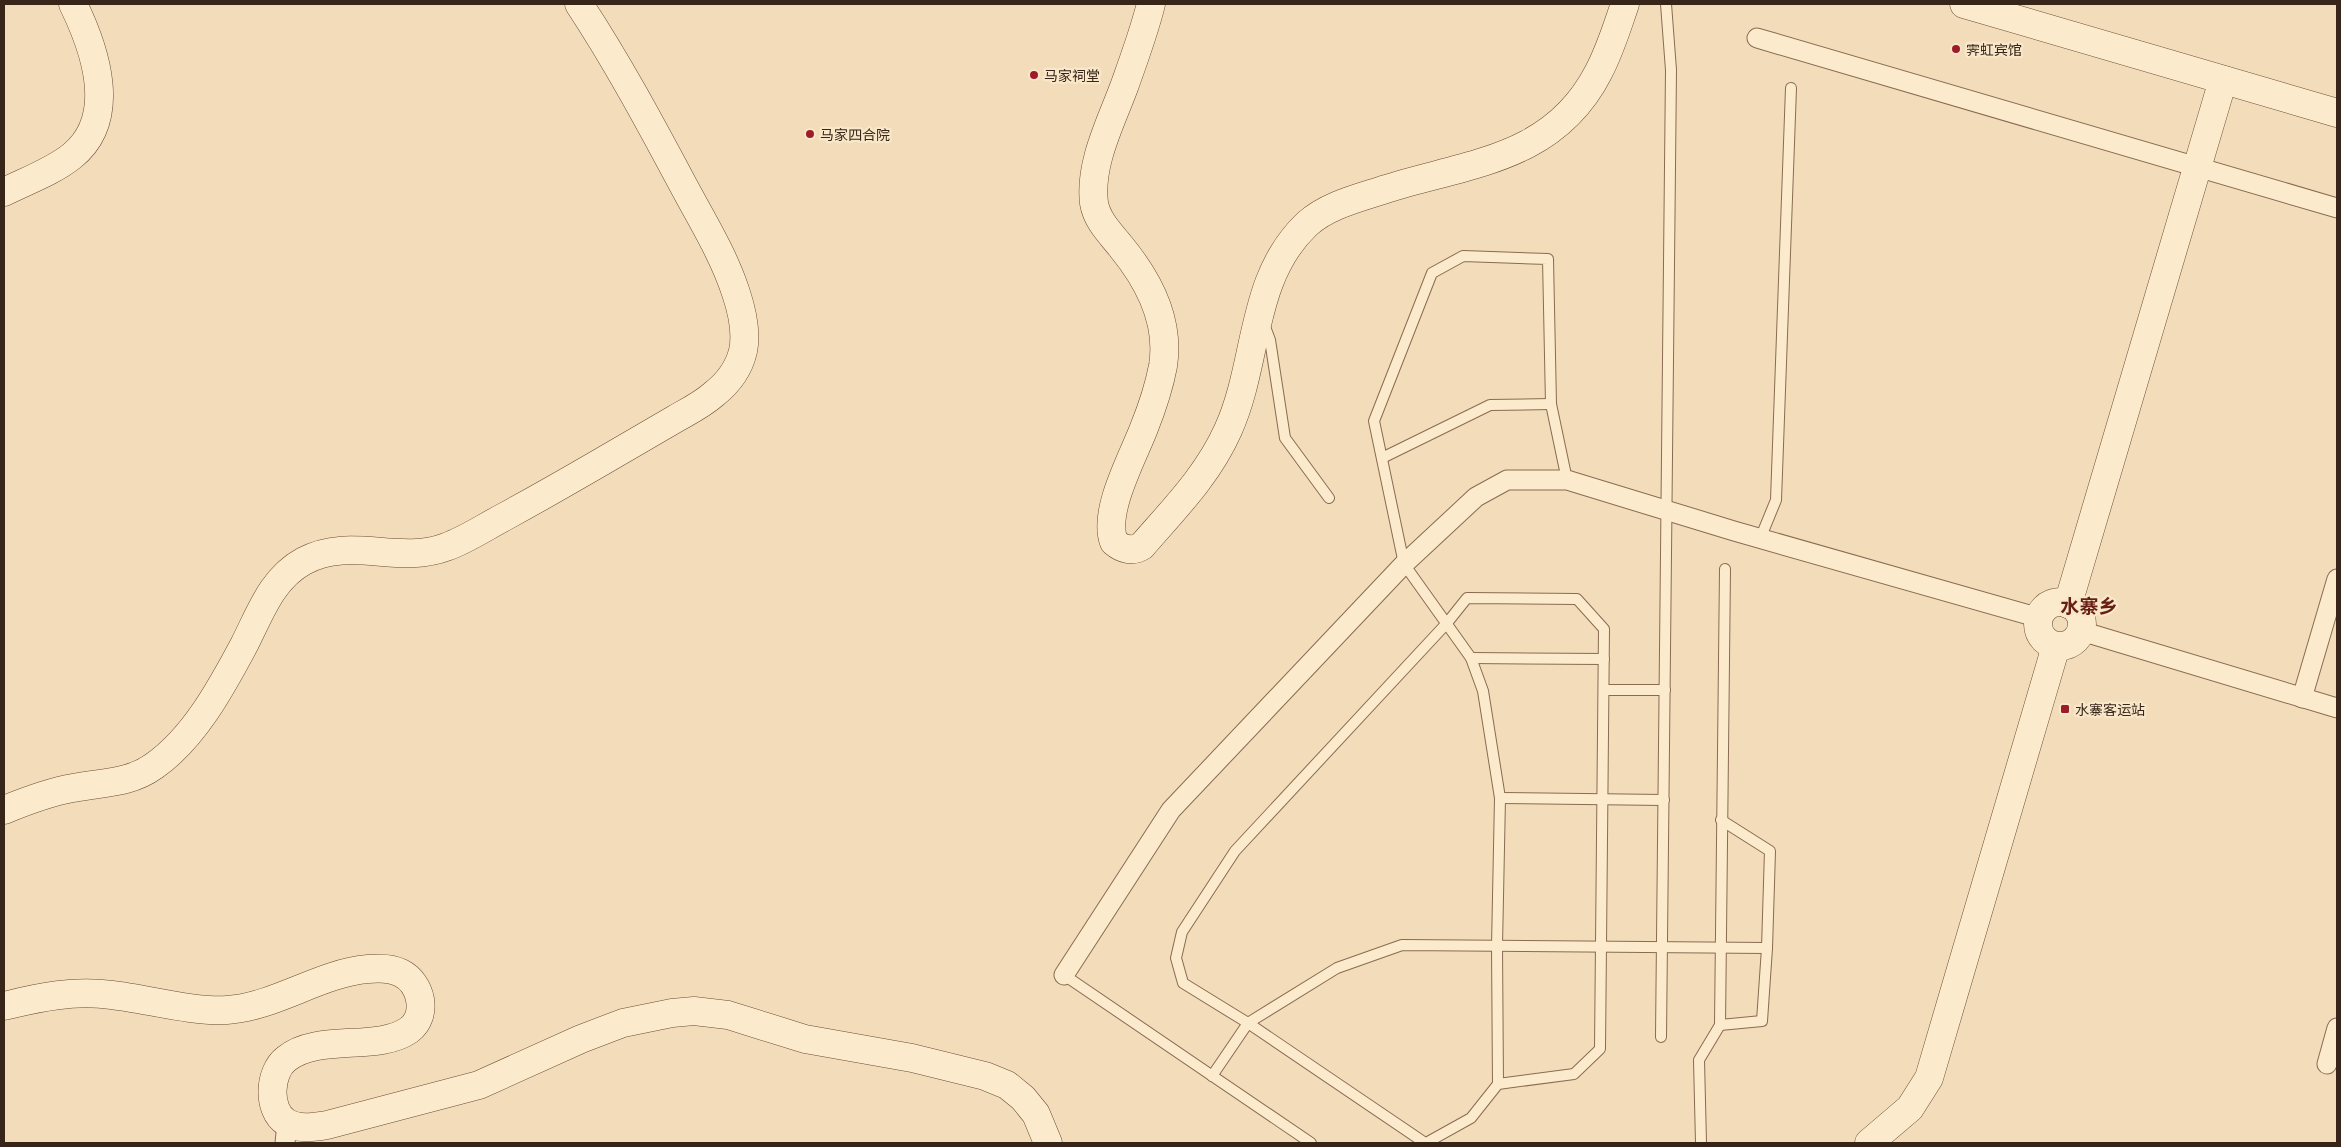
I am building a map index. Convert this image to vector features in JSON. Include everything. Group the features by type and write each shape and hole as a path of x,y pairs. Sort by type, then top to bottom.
{"main road":[{"path":"4,192 64,162 85,144 92,132 100,99 99,85 91,48 73,4"},
{"path":"4,810 64,790 128,780 152,767 166,756 194,724 213,698 245,643 269,594 282,578 298,565 318,555 340,550 361,549 414,554 448,546 565,483 703,402 726,383 733,374 742,352 744,332 737,294 727,270 669,158 579,4"},
{"path":"1151,4 1135,57 1101,151 1094,186 1094,203 1100,220 1135,265 1152,294 1160,318 1164,342 1162,367 1156,396 1112,513 1111,535 1114,542 1119,547 1134,549 1142,546 1195,485 1215,456 1229,429 1240,398 1266,289 1280,259 1298,234 1317,217 1362,197 1508,155 1531,144 1554,128 1579,103 1598,74 1625,4"},
{"path":"1964,4 2337,113"},
{"path":"2068,604 2223,80"},
{"path":"2056,603 2068,604 2080,616 2081,631 2072,643 2056,646 2044,639 2040,633 2040,618 2049,606 2056,603"},
{"path":"1869,1143 1910,1108 1929,1078 2056,646"},
{"path":"4,1006 56,994 87,993 203,1009 229,1010 256,1004 326,980 364,970 391,970 407,976 418,993 421,1005 418,1021 408,1030 381,1039 343,1042 305,1050 292,1055 280,1064 273,1082 273,1093 277,1112 286,1133 327,1125 455,1093 511,1072 602,1030 647,1017 694,1012 728,1015 805,1039 920,1060 985,1076 1007,1085 1023,1098 1036,1114 1048,1143"}],"street":[{"path":"1757,38 2337,208"},
{"path":"1064,975 1171,810 1404,564 1476,498 1507,480 1567,480 1760,539 2040,618"},
{"path":"2302,698 2337,579"},
{"path":"2081,631 2337,708"},
{"path":"2327,1064 2337,1028"}],"lane":[{"path":"1661,1037 1672,70 1666,4"},
{"path":"1760,539 1776,500 1791,88"},
{"path":"1498,1084 1574,1074 1600,1049 1604,629 1578,599 1467,598 1447,623 1235,851 1182,932 1176,958 1183,984 1248,1023 1426,1143 1471,1118 1498,1084 1497,946 1500,798 1483,691 1471,658 1447,623 1404,564 1374,421 1432,273 1462,256 1548,259 1552,404 1567,480"},
{"path":"1259,312 1270,340 1285,438 1329,498"},
{"path":"1382,458 1490,405 1552,404"},
{"path":"1701,1143 1699,1060 1720,1025 1725,569"},
{"path":"1471,658 1604,659"},
{"path":"1604,690 1665,690"},
{"path":"1500,798 1664,800"},
{"path":"1720,1025 1762,1021 1767,948 1770,851 1721,820"},
{"path":"1212,1076 1248,1023 1337,968 1402,945 1767,948"},
{"path":"1064,975 1311,1143"}],"place":[{"name":"霁虹宾馆","path":"1956,49"},
{"name":"马家祠堂","path":"1034,75"},
{"name":"马家四合院","path":"810,134"},
{"name":"水寨客运站","path":"2065,709"}],"district":[{"name":"水寨乡","path":"2089,605"}]}
